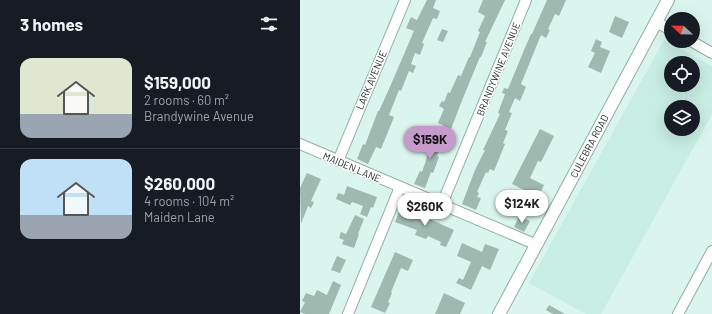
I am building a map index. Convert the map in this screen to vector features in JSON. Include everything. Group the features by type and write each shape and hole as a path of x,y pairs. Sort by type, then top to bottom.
{"main road":[{"name":"CULEBRA ROAD","path":"499,314 668,0"}],"street":[{"name":"LARK AVENUE","path":"338,161 405,0"},
{"name":"BRANDYWINE AVENUE","path":"442,204 526,0"},
{"path":"656,22 664,26"},
{"path":"700,46 712,52"},
{"name":"MAIDEN LANE","path":"300,144 537,245"},
{"path":"348,314 400,187"},
{"path":"678,314 712,251"}],"shaded area":[{"path":"664,40 664,48 679,48 694,56 664,56 664,92 700,92 700,60 712,66 712,114 700,136 700,100 664,100 664,136 700,136 601,314 586,314 529,283"}],"building":[{"path":"427,0 436,0 433,8 440,11 437,19 433,18 422,43 424,44 420,55 415,53 411,64 416,66 413,73 409,71 401,91 399,90 389,115 394,117 381,149 376,147 368,164 357,159 363,144 365,145 378,111 414,31 406,28 411,17 417,20"},
{"path":"483,0 505,0 485,42 487,42 451,129 438,123 444,109 439,106 442,101 444,102 448,92 450,93 458,75 461,76 470,57 480,32 478,31 485,16 478,12"},
{"path":"547,0 566,0 559,16 555,14 548,29 550,30 546,38 541,35 521,84 526,87 520,101 515,98 509,112 512,113 505,130 508,131 503,143 505,144 494,171 490,169 488,173 486,172 477,192 479,193 477,197 481,198 476,210 462,204 475,170 485,150 483,150 500,114 498,113 505,94 502,93 504,88 508,89"},
{"path":"615,16 629,22 622,38 609,32"},
{"path":"442,29 448,31 443,42 437,40"},
{"path":"596,39 602,42 600,47 610,51 601,73 588,67 595,53 591,51"},
{"path":"540,129 554,136 541,162 538,161 530,178 544,185 538,197 512,184"},
{"path":"436,135 444,138 437,156 439,157 433,173 431,172 425,188 414,184 420,171 422,172 429,151 424,148 429,136 434,139"},
{"path":"307,173 321,179 311,201 314,202 311,208 308,206 301,224 300,188"},
{"path":"347,186 377,197 373,208 371,207 367,217 360,214 363,206 352,202 350,205 336,199 338,193 344,195"},
{"path":"400,209 423,216 454,230 446,247 440,245 441,242 428,236 426,239 415,235 417,230 395,222"},
{"path":"355,215 364,219 354,248 342,244 344,240 339,238 341,232 346,234"},
{"path":"519,216 530,221 524,232 514,227"},
{"path":"462,243 482,252 485,244 499,249 490,270 482,266 471,290 456,283 459,278 463,280 471,262 457,256"},
{"path":"395,252 413,260 408,271 401,268 391,292 392,293 388,302 390,303 385,313 371,307"},
{"path":"337,256 346,260 340,273 331,270"},
{"path":"333,281 341,285 329,314 305,314 300,312 305,302 302,301 306,293 314,296 317,290 327,295"},
{"path":"444,293 465,303 460,314 435,314"},
{"path":"549,305 565,314 553,314 546,310"}]}
